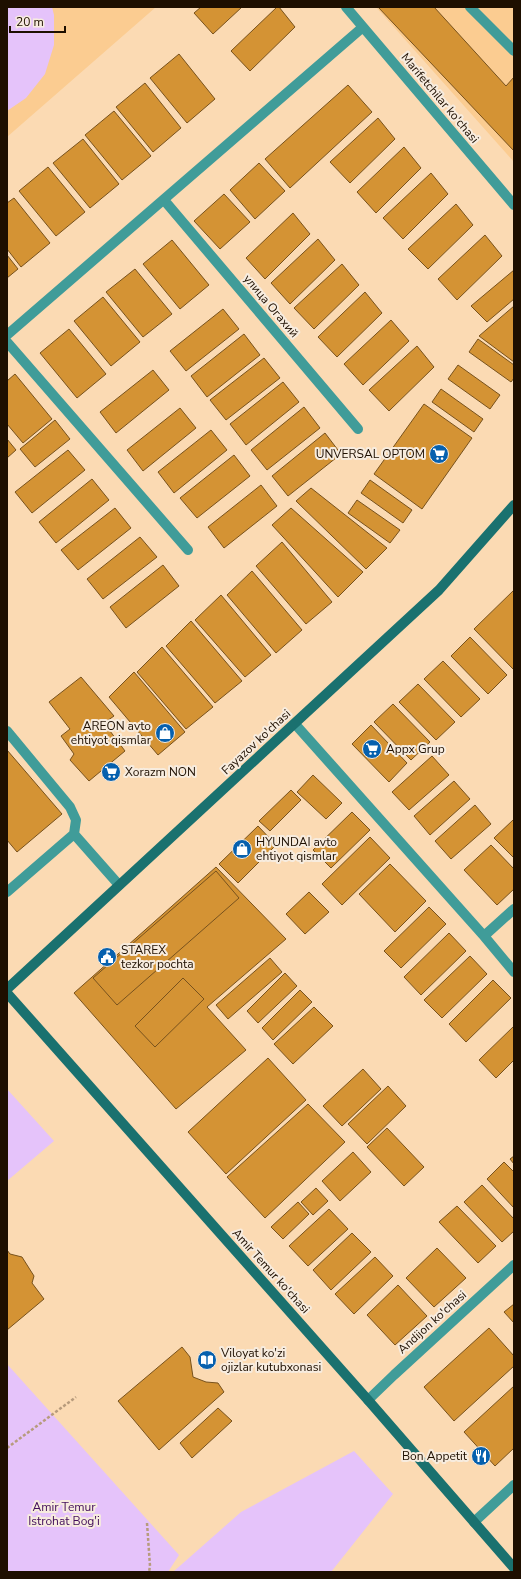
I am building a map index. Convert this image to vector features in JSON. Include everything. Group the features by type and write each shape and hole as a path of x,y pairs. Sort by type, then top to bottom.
{"main road":[{"name":"Fayazov ko'chasi","path":"7,988 439,590 514,505"},
{"name":"Amir Temur ko'chasi","path":"7,993 368,1400 514,1568"}],"street":[{"name":"Marifetchilar ko'chasi","path":"346,7 514,205"},
{"path":"470,7 514,51"},
{"path":"7,335 364,27"},
{"name":"улица Огахий","path":"164,200 358,429"},
{"path":"7,342 188,550"},
{"path":"295,724 484,936 514,972"},
{"path":"7,731 70,807 76,820 74,834 7,892"},
{"path":"74,834 120,885"},
{"path":"484,936 514,909"},
{"name":"Andijon ko'chasi","path":"368,1400 514,1265"},
{"path":"474,1522 514,1485"}],"path":[{"path":"7,1448 76,1397"},
{"path":"148,1523 149,1572"}],"shaded area":[{"path":"7,7 156,7 7,137"},
{"path":"376,7 514,7 514,162"}],"green space":[{"path":"7,7 52,7 54,15 54,45 45,74 26,98 7,111"},
{"path":"7,1089 54,1141 7,1181"},
{"name":"Amir Temur Istrohat Bog'i","path":"7,1364 179,1555 168,1572 7,1572"},
{"path":"354,1451 393,1494 331,1572 173,1572 241,1512"}],"building":[{"path":"201,7 242,7 213,34 194,13"},
{"path":"277,7 279,7 295,27 250,71 231,51"},
{"path":"378,7 434,7 506,86 514,77 514,151"},
{"path":"179,54 215,99 187,123 150,78"},
{"path":"145,83 181,128 153,152 116,107"},
{"path":"348,85 372,112 290,188 265,159"},
{"path":"114,111 151,156 122,180 85,135"},
{"path":"378,118 395,139 350,183 330,162"},
{"path":"83,139 119,184 90,208 53,163"},
{"path":"404,147 421,168 376,213 357,192"},
{"path":"259,163 285,191 255,219 230,190"},
{"path":"48,167 85,212 56,236 19,191"},
{"path":"431,173 448,194 403,239 383,218"},
{"path":"224,194 250,222 220,249 194,221"},
{"path":"14,198 50,243 21,267 7,249 7,203"},
{"path":"456,204 473,225 428,269 408,249"},
{"path":"293,213 310,234 265,279 246,258"},
{"path":"485,235 502,256 457,300 438,279"},
{"path":"318,239 335,260 290,304 271,283"},
{"path":"172,240 209,285 180,309 143,264"},
{"path":"7,255 18,269 7,278"},
{"path":"342,264 359,285 314,329 294,308"},
{"path":"135,269 172,314 143,337 106,292"},
{"path":"514,270 514,299 487,322 471,306"},
{"path":"365,292 382,313 337,357 318,337"},
{"path":"103,297 140,342 111,366 74,321"},
{"path":"514,306 514,362 479,336"},
{"path":"223,309 239,329 186,371 170,351"},
{"path":"391,320 409,341 363,385 344,364"},
{"path":"69,329 106,374 77,398 40,353"},
{"path":"244,334 260,355 207,397 191,376"},
{"path":"478,339 514,365 514,378 511,382 469,352"},
{"path":"417,346 434,367 389,411 369,390"},
{"path":"264,358 280,378 226,420 210,400"},
{"path":"458,365 500,395 490,409 448,379"},
{"path":"153,370 169,390 116,433 100,412"},
{"path":"15,374 52,419 23,443 7,424 7,381"},
{"path":"283,382 299,402 246,445 230,424"},
{"path":"441,389 483,419 474,432 432,402"},
{"path":"424,404 472,438 422,509 374,474"},
{"path":"304,407 320,428 267,470 251,450"},
{"path":"180,408 196,428 143,471 127,450"},
{"path":"55,420 70,439 35,467 20,449"},
{"path":"211,430 227,450 174,493 158,472"},
{"path":"325,433 341,454 288,496 272,476"},
{"path":"7,439 16,450 7,458"},
{"path":"68,450 85,470 32,513 15,492"},
{"path":"234,455 250,476 197,518 180,498"},
{"path":"92,479 109,500 56,543 39,522"},
{"path":"370,480 412,510 403,523 361,493"},
{"path":"261,485 277,506 224,548 208,527"},
{"path":"311,488 387,548 366,569 296,501"},
{"path":"357,500 400,530 390,543 348,513"},
{"path":"115,508 131,528 78,570 61,550"},
{"path":"291,508 363,572 338,597 272,525"},
{"path":"140,537 157,557 103,599 87,579"},
{"path":"282,542 332,602 306,624 256,566"},
{"path":"163,565 179,586 126,628 110,607"},
{"path":"252,571 302,630 276,653 227,595"},
{"path":"514,590 514,670 474,629"},
{"path":"221,595 271,655 245,677 195,620"},
{"path":"191,621 242,681 215,703 166,646"},
{"path":"470,637 507,675 488,694 451,656"},
{"path":"162,647 213,707 186,729 137,672"},
{"path":"443,661 480,699 461,717 424,679"},
{"path":"134,672 185,732 158,755 109,697"},
{"path":"81,677 114,716 104,723 125,751 89,781 70,760 74,754 61,736 70,729 49,702"},
{"path":"418,684 455,722 436,740 399,702"},
{"path":"393,704 430,742 411,760 374,722"},
{"path":"371,725 407,763 389,782 352,744"},
{"path":"7,750 62,814 17,852 7,840"},
{"path":"432,756 449,775 409,810 392,792"},
{"path":"313,775 342,803 326,819 297,792"},
{"path":"454,781 470,799 430,835 414,816"},
{"path":"291,790 301,800 270,831 259,821"},
{"path":"475,805 491,824 451,859 435,841"},
{"path":"352,812 370,830 331,868 313,850"},
{"path":"514,820 514,858 494,838"},
{"path":"258,826 276,845 238,883 219,864"},
{"path":"370,837 390,858 342,905 322,884"},
{"path":"491,845 514,869 514,889 497,905 464,870"},
{"path":"390,864 426,901 395,932 359,894"},
{"path":"216,867 286,939 207,1007 246,1050 176,1109 74,993"},
{"path":"216,871 239,898 117,1005 93,978"},
{"path":"309,892 329,912 305,934 286,914"},
{"path":"429,907 446,924 401,968 384,951"},
{"path":"449,933 466,951 421,995 404,977"},
{"path":"470,956 487,974 442,1018 424,1000"},
{"path":"270,958 282,972 228,1019 216,1005"},
{"path":"285,973 297,986 258,1023 247,1011"},
{"path":"183,978 204,999 155,1047 135,1026"},
{"path":"493,980 511,998 466,1042 449,1024"},
{"path":"300,990 312,1002 273,1040 262,1028"},
{"path":"314,1007 333,1026 293,1064 274,1044"},
{"path":"514,1026 514,1060 496,1078 479,1060"},
{"path":"268,1058 306,1100 226,1174 188,1132"},
{"path":"363,1069 381,1089 342,1126 323,1106"},
{"path":"388,1086 406,1106 367,1144 348,1124"},
{"path":"308,1104 345,1142 265,1218 227,1177"},
{"path":"387,1128 424,1167 404,1186 367,1147"},
{"path":"353,1152 371,1172 340,1201 322,1181"},
{"path":"514,1156 514,1164 510,1159"},
{"path":"504,1162 514,1172 514,1208 487,1179"},
{"path":"482,1185 514,1219 514,1231 502,1242 464,1202"},
{"path":"316,1188 328,1201 313,1215 301,1202"},
{"path":"298,1202 309,1214 283,1239 271,1227"},
{"path":"457,1206 496,1246 478,1263 439,1222"},
{"path":"329,1209 348,1229 308,1266 289,1246"},
{"path":"352,1233 371,1252 331,1290 313,1270"},
{"path":"437,1248 466,1278 434,1307 406,1278"},
{"path":"7,1250 10,1254 22,1257 34,1276 32,1283 44,1299 7,1330"},
{"path":"375,1257 393,1276 354,1314 335,1294"},
{"path":"398,1285 427,1316 395,1345 367,1315"},
{"path":"514,1304 514,1323 504,1312"},
{"path":"489,1328 514,1356 514,1366 454,1421 424,1387"},
{"path":"182,1347 190,1357 193,1377 206,1382 218,1383 224,1392 159,1450 118,1401"},
{"path":"514,1386 514,1448 495,1466 464,1432"},
{"path":"218,1408 232,1421 192,1458 180,1443"}],"place":[{"name":"UNVERSAL OPTOM","path":"439,454"},
{"name":"AREON avto ehtiyot qismlar","path":"165,733"},
{"name":"Appx Grup","path":"372,749"},
{"name":"Xorazm NON","path":"111,772"},
{"name":"HYUNDAI avto ehtiyot qismlar","path":"242,849"},
{"name":"STAREX tezkor pochta","path":"107,957"},
{"name":"Viloyat ko'zi ojizlar kutubxonasi","path":"207,1360"},
{"name":"Bon Appetit","path":"481,1456"}]}
